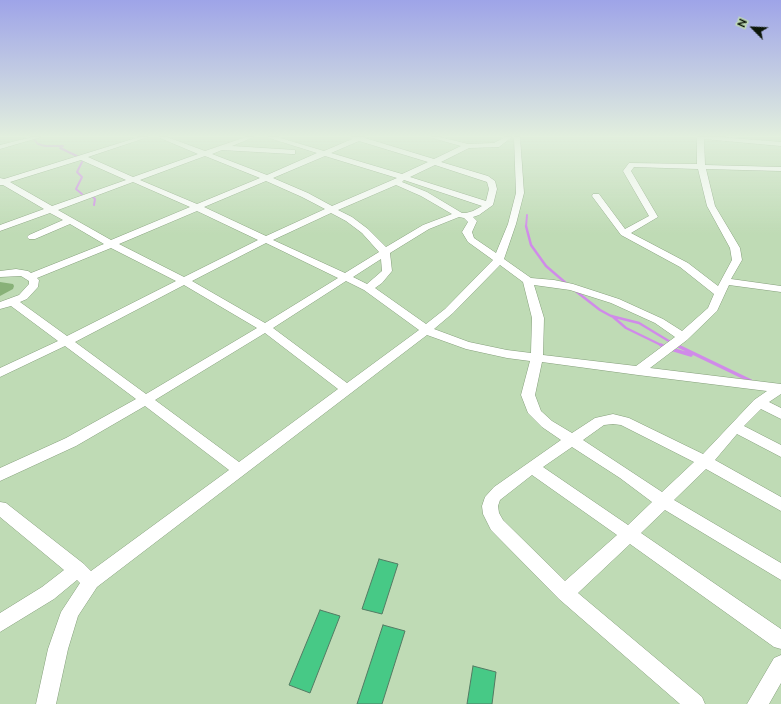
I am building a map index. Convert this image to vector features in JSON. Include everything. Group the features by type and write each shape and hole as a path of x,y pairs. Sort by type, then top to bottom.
{"street":[{"path":"1,182 40,170"},
{"path":"111,170 196,207 368,288 426,330 466,345 507,354 780,388"},
{"path":"0,228 161,170"},
{"path":"246,170 305,195 365,231 385,252 387,271 378,281 368,288"},
{"path":"30,277 282,170"},
{"path":"375,170 400,179 490,205"},
{"path":"0,373 67,341 265,240 419,170"},
{"path":"0,475 71,442 145,400 265,328 426,227 463,215 476,214 490,205 493,189 491,181 460,170"},
{"path":"0,623 48,593 84,575 240,470 449,311 498,261 512,224 520,193 519,170"},
{"path":"624,233 654,217 628,170"},
{"path":"638,371 683,338 713,309 725,281 737,260 735,248 711,206 702,170"},
{"path":"400,179 473,221 467,232 468,236 498,261 528,281 554,283 573,287 615,301 659,321 683,338"},
{"path":"1,182 110,244 184,281 265,328 347,389"},
{"path":"596,196 624,233 684,265 720,293"},
{"path":"32,237 69,221"},
{"path":"0,274 16,272 24,273 34,280 34,285 30,291 13,302 0,306"},
{"path":"528,281 538,318 537,358 528,395 535,413 547,424 663,501 781,572"},
{"path":"725,281 781,289"},
{"path":"13,302 240,470"},
{"path":"566,593 705,461 735,427 759,403 780,388"},
{"path":"759,403 781,414"},
{"path":"695,704 566,593 497,526 491,514 490,506 493,497 532,467 600,421 613,420 624,421 705,461 781,505"},
{"path":"735,427 781,452"},
{"path":"532,467 781,640"},
{"path":"0,508 84,575"},
{"path":"46,704 58,649 84,575"},
{"path":"757,704 781,665"}],"green space":[{"path":"0,282 13,284 13,289 0,296"}],"building":[{"path":"379,559 398,564 382,614 362,609"},
{"path":"320,610 340,616 310,693 289,685"},
{"path":"383,625 405,631 382,704 357,704"},
{"path":"473,666 496,672 492,704 467,704"}],"waterway":[{"path":"78,170 77,172 82,177 76,189 82,194"},
{"path":"93,197 95,199 94,205"},
{"path":"526,226 527,215"},
{"path":"526,226 531,245 546,266 567,284"},
{"path":"573,289 600,310 612,316"},
{"path":"612,316 639,323 677,346"},
{"path":"612,316 626,328 663,346"},
{"path":"661,345 666,347"},
{"path":"676,345 751,381"},
{"path":"671,349 691,355"}]}
